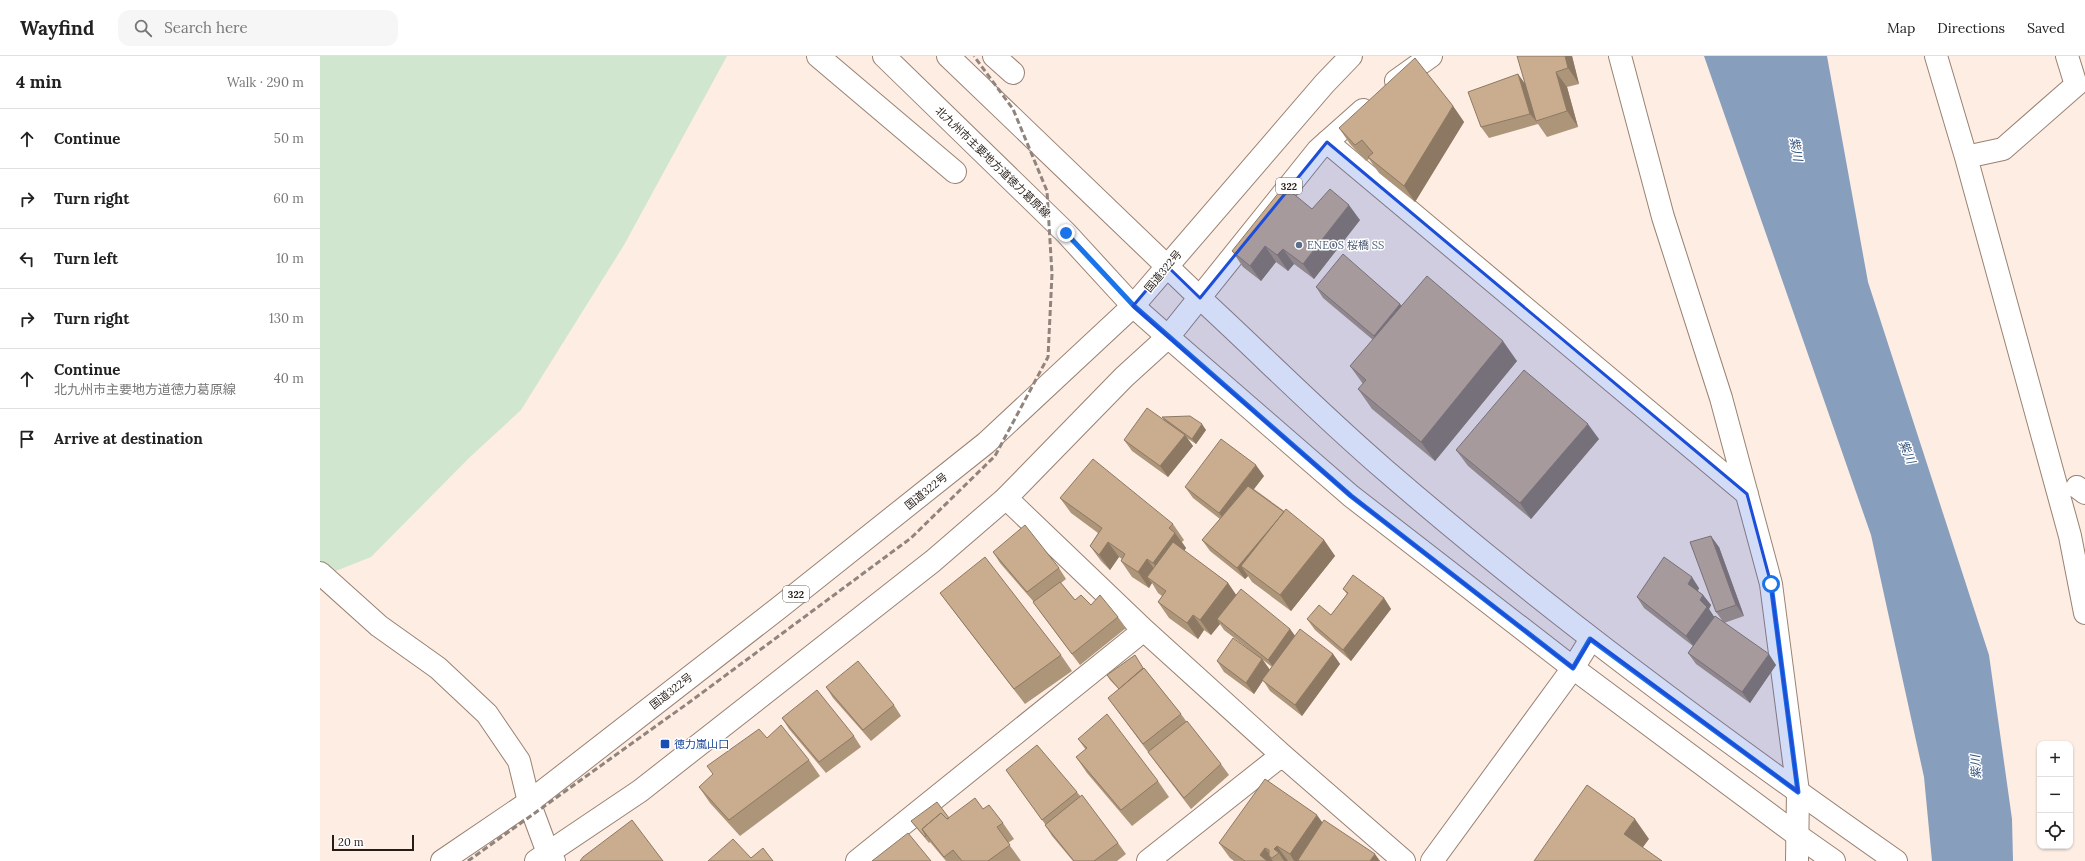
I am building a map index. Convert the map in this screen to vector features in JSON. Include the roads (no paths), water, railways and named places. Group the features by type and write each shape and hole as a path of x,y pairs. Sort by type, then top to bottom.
{"main road":[{"path":"818,56 955,172"},
{"name":"北九州市主要地方道徳力葛原線","path":"884,56 1066,233 1134,306 1351,496 1573,668 1834,861"},
{"path":"948,56 1200,298 1384,469 1590,639 1798,792 1896,861"},
{"path":"994,56 1013,73"},
{"name":"国道322号","path":"442,861 529,802 786,602 986,443 1134,306 1325,83 1351,56"},
{"name":"322","path":"546,858 646,787 921,571 1006,498 1124,377 1168,337 1318,150 1397,80 1431,56"},
{"path":"1620,56 1663,217 1721,398 1771,584 1798,792 1797,861"},
{"path":"1936,56 1966,156 2070,536 2085,613"},
{"path":"1966,156 2003,149 2076,85 2067,56"},
{"path":"1327,142 1747,494"},
{"path":"1006,498 1144,630 1282,755 1404,861"},
{"path":"320,573 379,626 438,668 487,714 519,761 529,802 546,858"},
{"path":"857,861 1144,630"},
{"path":"1432,861 1573,668 1590,639"},
{"path":"1148,861 1282,755"}],"water":[{"name":"紫川","path":"1704,56 1827,56 1868,282 1989,655 2012,819 2013,861 1932,861 1924,777 1871,535"}],"railway":[{"path":"468,861 691,701 911,538 995,456 1048,357 1052,274 1047,191 1013,109 974,56"}],"place":[{"name":"ENEOS 桜橋 SS","path":"1299,245"},
{"name":"徳力嵐山口","path":"665,744"}]}
